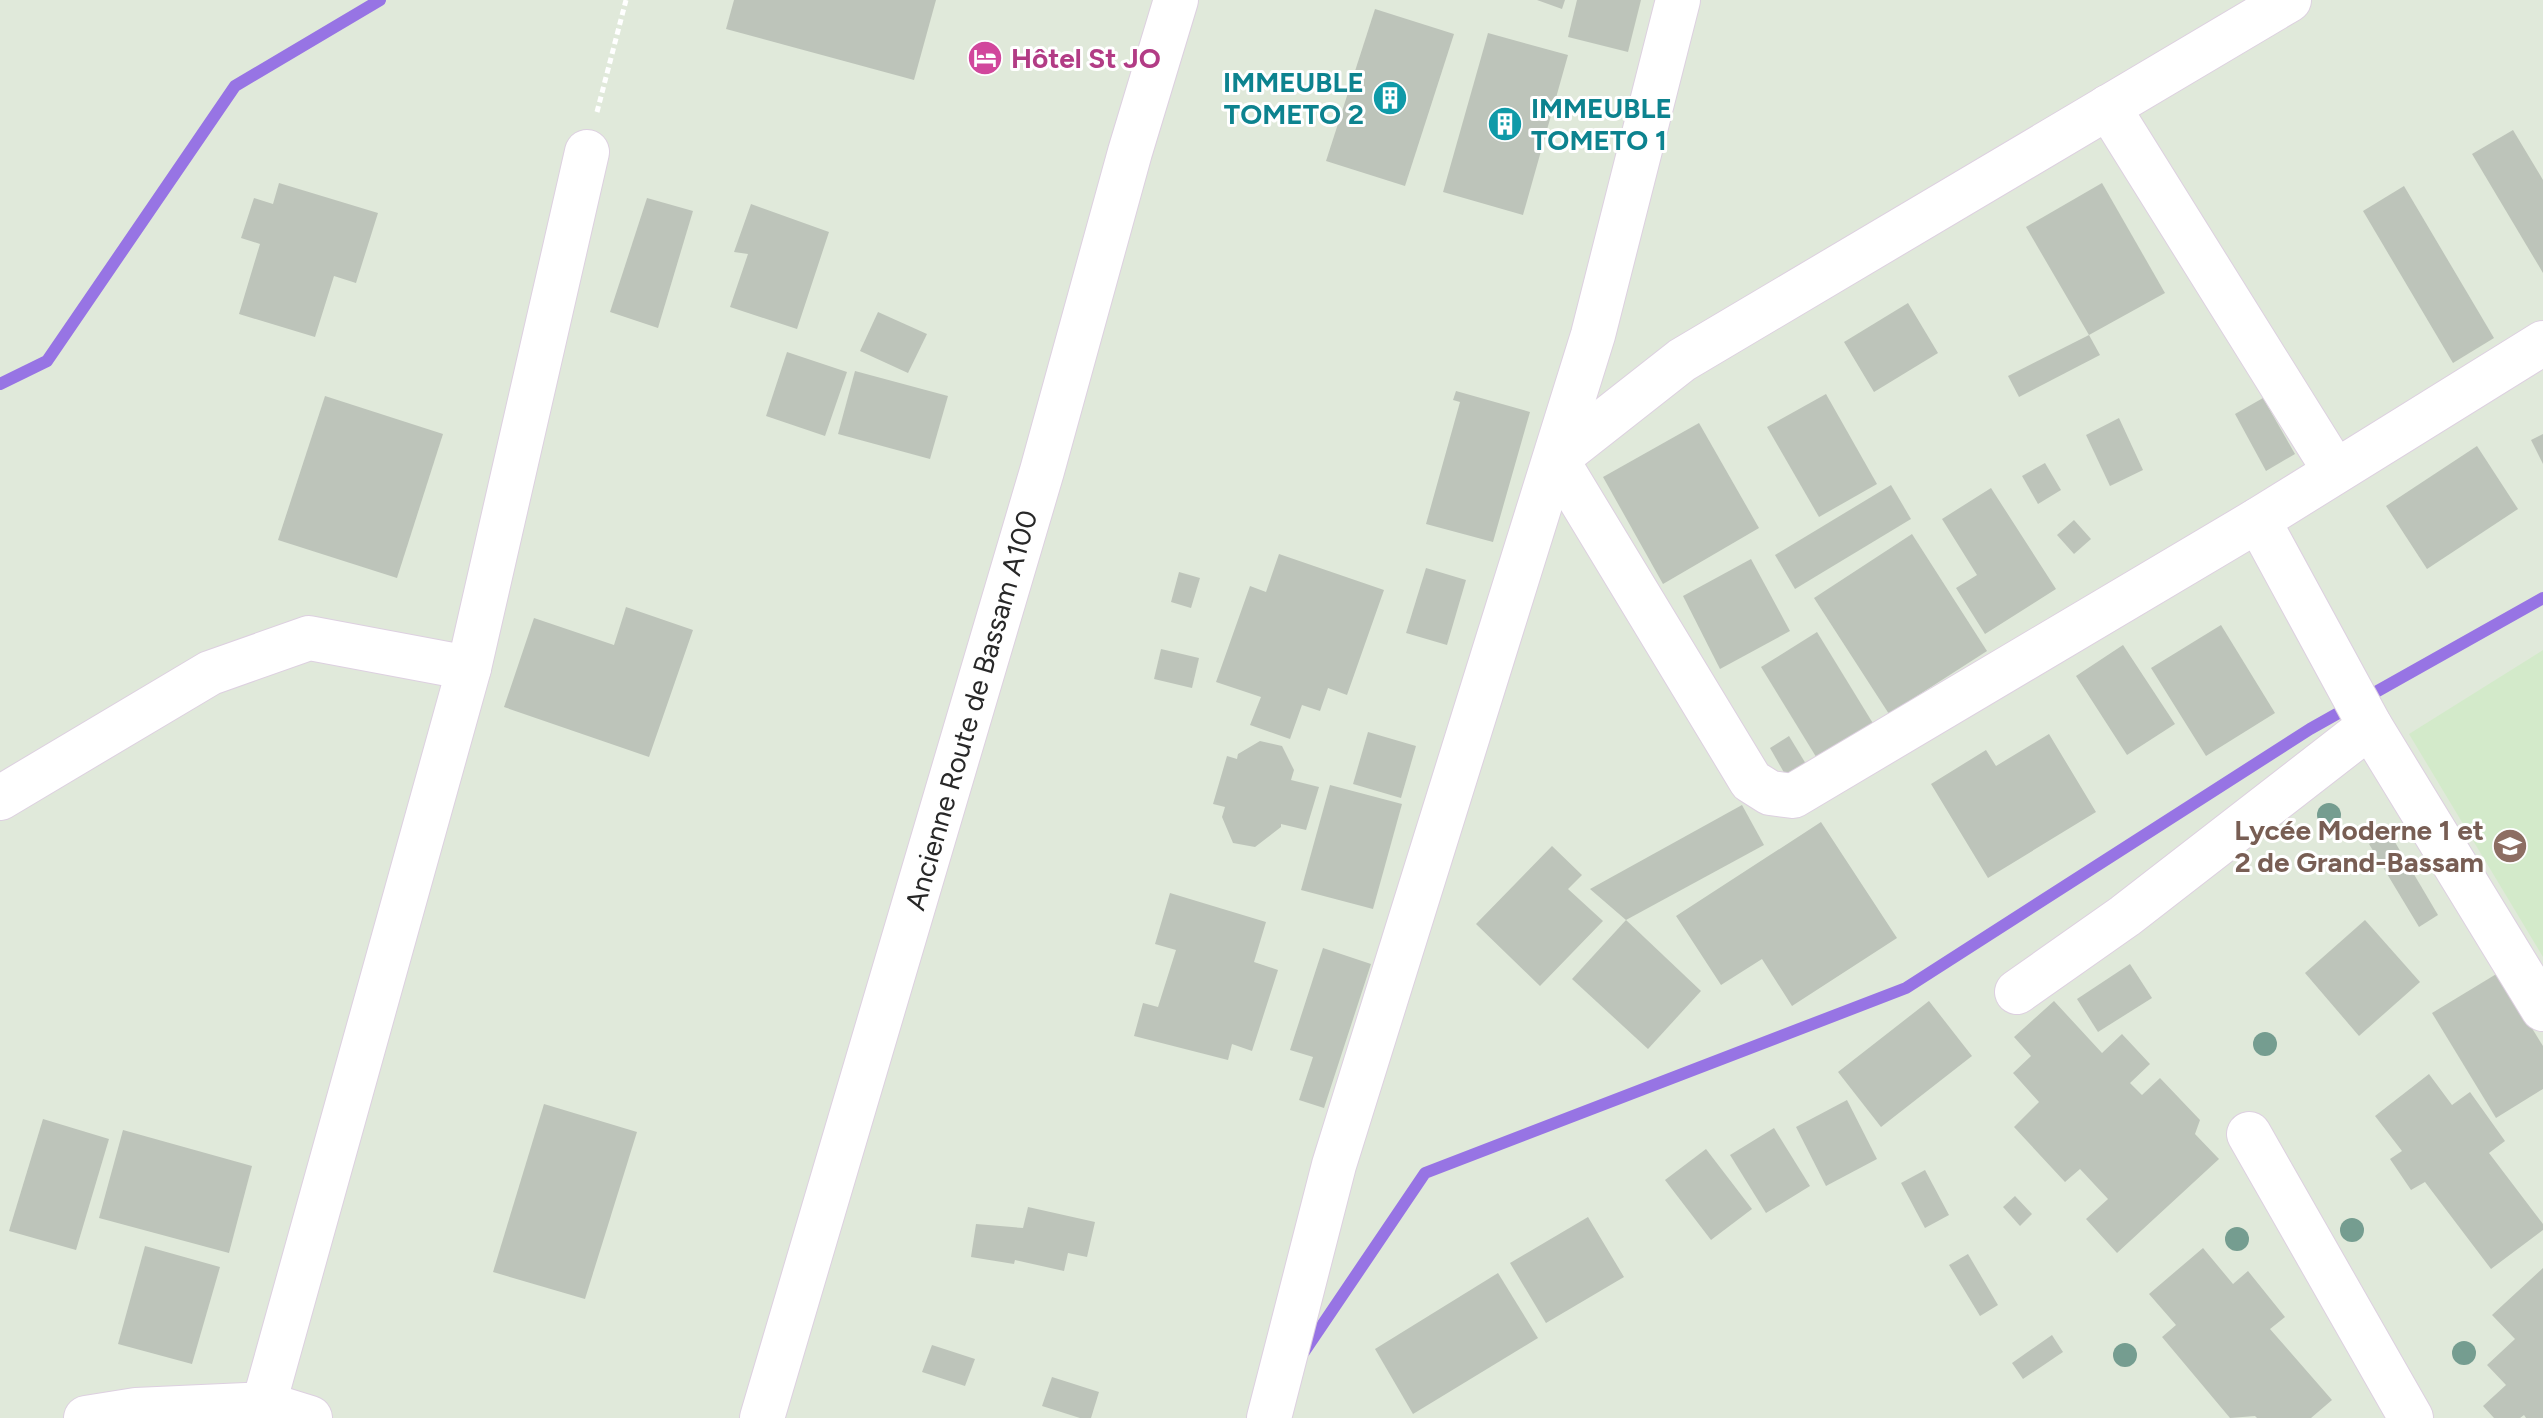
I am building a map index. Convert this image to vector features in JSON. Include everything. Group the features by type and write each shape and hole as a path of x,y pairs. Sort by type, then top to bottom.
{"street":[{"name":"Ancienne Route de Bassam A100","path":"762,1418 1038,486 1130,152 1176,0"},
{"path":"1269,1418 1334,1165 1593,335 1678,0"},
{"path":"1556,459 1682,360 2289,0"},
{"path":"2108,107 2335,471"},
{"path":"263,1411 469,668 587,152"},
{"path":"1556,459 1751,781 1770,793 1793,796 2258,520 2543,343"},
{"path":"2258,520 2370,726 2543,1009"},
{"path":"0,798 210,673 309,638 469,668"},
{"path":"2017,992 2125,916 2370,726"},
{"path":"2249,1134 2411,1418"},
{"path":"86,1418 136,1410 263,1411 310,1418"}],"path":[{"path":"587,152 626,0"}],"shaded area":[{"name":"Lycée Moderne 1 et 2 de Grand-Bassam","path":"2543,650 2543,957 2409,734"}],"building":[{"path":"734,0 936,0 914,80 726,29"},
{"path":"1537,0 1565,0 1562,9"},
{"path":"1577,0 1641,0 1628,52 1568,37"},
{"name":"IMMEUBLE TOMETO 2","path":"1375,9 1454,34 1405,186 1326,161"},
{"name":"IMMEUBLE TOMETO 1","path":"1488,33 1568,55 1523,215 1443,192"},
{"path":"2513,130 2543,180 2543,273 2472,154"},
{"path":"279,183 378,213 356,283 334,276 315,337 239,314 260,244 241,238 254,198 273,204"},
{"path":"2102,183 2165,293 2089,335 2026,227"},
{"path":"2404,186 2494,338 2453,363 2363,211"},
{"path":"647,198 693,211 658,328 610,312"},
{"path":"751,204 829,232 797,329 730,307 748,254 734,252"},
{"path":"1908,303 1938,353 1874,392 1844,342"},
{"path":"878,312 927,334 908,373 860,351"},
{"path":"2089,335 2100,355 2019,397 2008,376"},
{"path":"787,352 847,372 825,436 766,416"},
{"path":"855,371 948,396 930,459 838,434"},
{"path":"1456,391 1530,412 1493,542 1426,524 1460,402 1453,400"},
{"path":"1826,394 1877,484 1819,517 1767,427"},
{"path":"325,396 443,434 397,578 278,540"},
{"path":"2263,398 2295,454 2266,471 2235,414"},
{"path":"2119,418 2143,470 2110,486 2086,435"},
{"path":"1699,423 1759,528 1663,584 1603,477"},
{"path":"2543,434 2543,464 2531,440"},
{"path":"2477,446 2518,509 2427,569 2386,506"},
{"path":"2045,463 2061,490 2038,504 2022,476"},
{"path":"1891,485 1911,519 1795,589 1775,555"},
{"path":"1991,488 2056,589 1985,634 1956,588 1977,575 1942,519"},
{"path":"2074,520 2091,539 2074,554 2057,535"},
{"path":"1912,534 1987,651 1889,714 1814,598"},
{"path":"1279,554 1384,590 1347,695 1328,688 1320,711 1302,705 1290,739 1250,725 1261,697 1216,682 1250,586 1266,592"},
{"path":"1751,559 1790,631 1720,669 1683,596"},
{"path":"1426,568 1466,580 1447,645 1406,633"},
{"path":"1179,572 1200,578 1191,608 1171,602"},
{"path":"626,607 693,630 649,757 504,707 534,618 614,645"},
{"path":"2221,625 2275,713 2206,756 2151,668"},
{"path":"1817,632 1874,725 1818,760 1761,667"},
{"path":"2123,645 2175,724 2127,755 2076,676"},
{"path":"1161,649 1199,658 1192,688 1154,679"},
{"path":"1368,732 1416,746 1401,798 1353,784"},
{"path":"2049,734 2096,812 1988,878 1931,784 1986,750 1996,766"},
{"path":"1789,736 1806,764 1786,776 1770,748"},
{"path":"1260,741 1282,746 1294,770 1291,780 1319,787 1306,830 1281,824 1255,847 1233,843 1222,817 1225,807 1213,804 1227,756 1237,759 1238,754"},
{"path":"1330,785 1402,804 1373,909 1301,890"},
{"path":"1742,805 1764,845 1626,920 1590,889"},
{"path":"1821,822 1897,938 1792,1006 1762,959 1721,985 1676,916"},
{"path":"2389,832 2438,915 2419,927 2369,844"},
{"path":"1552,846 1582,875 1568,889 1603,921 1540,986 1476,924"},
{"path":"1170,893 1266,922 1254,962 1278,970 1252,1051 1232,1044 1228,1060 1134,1036 1143,1003 1158,1007 1176,950 1155,944"},
{"path":"1626,920 1701,991 1648,1049 1572,979"},
{"path":"2365,920 2420,982 2359,1036 2305,973"},
{"path":"1323,948 1371,964 1324,1108 1299,1100 1313,1057 1290,1050"},
{"path":"2130,964 2152,998 2098,1032 2077,999"},
{"path":"2498,973 2543,1046 2543,1089 2496,1118 2432,1013"},
{"path":"1929,1001 1972,1056 1881,1127 1838,1072"},
{"path":"2054,1001 2102,1053 2122,1034 2150,1064 2130,1083 2142,1095 2160,1078 2200,1120 2195,1134 2219,1159 2117,1253 2086,1219 2108,1199 2080,1169 2065,1182 2014,1127 2039,1102 2013,1073 2031,1056 2014,1037"},
{"path":"2429,1074 2452,1105 2470,1092 2505,1141 2489,1153 2543,1224 2543,1230 2491,1269 2425,1182 2411,1190 2390,1159 2402,1151 2375,1116"},
{"path":"1847,1100 1877,1159 1826,1186 1796,1127"},
{"path":"544,1104 637,1132 585,1299 493,1272"},
{"path":"43,1119 109,1139 76,1250 9,1231"},
{"path":"1774,1128 1810,1186 1766,1213 1730,1155"},
{"path":"123,1130 252,1166 229,1253 99,1218"},
{"path":"1706,1149 1752,1209 1711,1240 1665,1180"},
{"path":"1925,1170 1949,1215 1925,1228 1901,1183"},
{"path":"2015,1196 2032,1214 2020,1226 2003,1207"},
{"path":"1028,1207 1095,1222 1087,1257 1068,1253 1064,1271 1015,1260 1014,1264 971,1257 976,1224 1023,1228"},
{"path":"1588,1217 1624,1277 1546,1323 1510,1263"},
{"path":"145,1246 220,1267 192,1364 118,1344"},
{"path":"2203,1248 2233,1284 2248,1271 2285,1317 2270,1329 2332,1400 2311,1418 2230,1418 2162,1337 2176,1325 2149,1294"},
{"path":"1968,1254 1998,1305 1980,1316 1949,1265"},
{"path":"2543,1268 2543,1418 2526,1418 2524,1415 2520,1418 2494,1418 2483,1406 2506,1385 2487,1365 2515,1339 2492,1315"},
{"path":"1498,1273 1538,1338 1413,1414 1375,1349"},
{"path":"2052,1335 2063,1352 2023,1379 2012,1363"},
{"path":"932,1345 975,1359 965,1386 922,1372"},
{"path":"1052,1377 1099,1392 1091,1418 1080,1418 1042,1406"}],"waterway":[{"path":"0,384 47,361 235,86 380,0"},
{"path":"1304,1352 1425,1173 1906,988 2310,729 2543,598"}],"place":[{"name":"Hôtel St JO","path":"985,58"},
{"name":"IMMEUBLE TOMETO 2","path":"1390,98"},
{"name":"IMMEUBLE TOMETO 1","path":"1505,124"},
{"name":"Lycée Moderne 1 et 2 de Grand-Bassam","path":"2510,846"}]}
